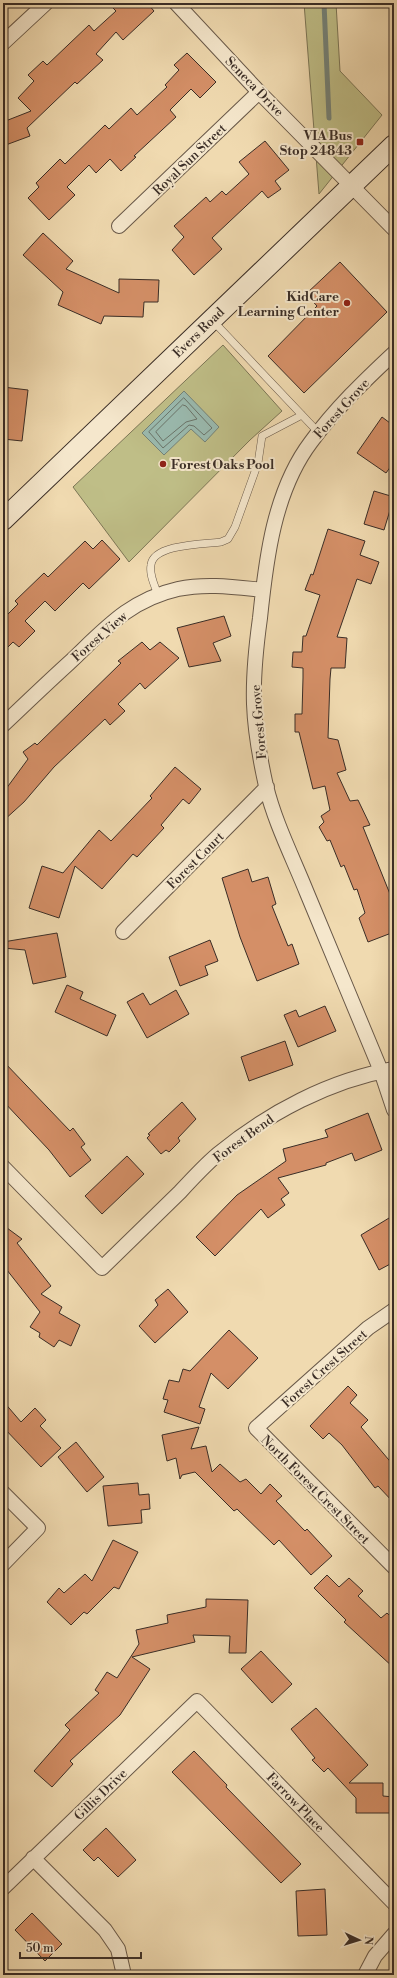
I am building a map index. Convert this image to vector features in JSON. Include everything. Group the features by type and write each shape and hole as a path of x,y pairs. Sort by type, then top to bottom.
{"main road":[{"name":"Evers Road","path":"3,520 394,145"}],"street":[{"path":"3,43 46,3"},
{"name":"Seneca Drive","path":"176,3 259,92 394,229"},
{"name":"Royal Sun Street","path":"119,226 259,92"},
{"name":"Forest Grove","path":"394,353 347,397 328,419 311,442 296,467 284,493 275,520 263,590 254,664 254,705 258,745 274,813 387,1070 394,1110"},
{"name":"Forest View","path":"3,725 118,616 158,595 179,589 212,586 263,590"},
{"name":"Forest Court","path":"123,932 267,787"},
{"name":"Forest Bend","path":"3,1167 102,1268 218,1154 253,1128 290,1106 329,1088 387,1070"},
{"name":"Forest Crest Street","path":"256,1428 368,1328 394,1310"},
{"name":"North Forest Crest Street","path":"256,1428 394,1567"},
{"path":"3,1493 38,1528 3,1564"},
{"name":"Gillis Drive","path":"3,1888 197,1701"},
{"name":"Farrow Place","path":"197,1701 394,1903"},
{"path":"34,1858 105,1930 118,1949 124,1975"},
{"path":"365,1975 375,1956 394,1934"}],"lane":[{"path":"212,319 319,433"},
{"path":"158,595 151,572 151,563 157,554 172,548 221,542 228,539 235,527 258,463 262,436 302,415"}],"shaded area":[{"path":"304,3 336,3 340,71 382,115 319,194"},
{"name":"Forest Oaks Pool","path":"223,345 282,411 250,440 129,562 73,487"}],"water":[{"path":"184,391 219,427 205,442 191,429 164,455 142,433"}],"building":[{"path":"108,3 147,3 154,11 123,40 116,32 96,54 103,60 77,84 75,82 27,128 30,136 3,146 3,122 31,111 18,98 34,81 28,75 43,61 47,65 89,25 94,31 116,11"},
{"path":"187,53 216,82 200,98 191,89 170,110 176,117 134,156 136,157 121,171 110,159 96,173 89,165 67,187 75,195 49,220 28,198 39,187 36,183 60,159 65,164 105,125 109,129 131,108 137,115 167,87 165,85 179,70 174,65"},
{"path":"265,141 289,170 275,181 281,189 268,198 262,191 212,238 222,249 194,275 172,250 184,237 174,226 206,197 210,202 222,191 226,195 249,174 239,162"},
{"path":"43,233 73,261 66,269 119,293 119,279 159,280 158,302 144,302 143,317 104,316 101,324 58,305 63,292 23,255"},
{"path":"340,262 387,312 304,393 268,356 317,306 306,294"},
{"path":"3,387 28,390 22,441 3,439"},
{"path":"382,417 394,426 394,462 386,473 357,453"},
{"path":"374,491 394,497 384,530 364,524"},
{"path":"328,529 365,541 360,555 379,562 371,584 357,579 337,637 347,638 345,668 331,668 328,738 338,740 346,770 337,773 350,801 358,800 370,825 363,827 394,904 394,932 368,942 359,918 365,913 357,889 354,890 344,865 341,867 330,840 327,841 319,827 324,822 321,816 330,810 325,786 313,789 299,732 295,732 295,714 302,714 303,668 292,667 293,652 302,652 303,636 306,636 320,595 305,590 311,574 313,575"},
{"path":"102,540 120,559 89,589 83,583 55,611 45,601 25,621 35,631 19,647 13,642 3,652 3,619 18,604 15,601 44,573 48,577 85,541 93,549"},
{"path":"224,616 231,636 213,643 221,661 189,667 177,628"},
{"path":"142,642 150,650 160,642 179,658 145,689 140,683 118,704 125,711 110,725 105,719 54,767 24,802 3,821 3,793 28,759 23,752 35,743 37,745 121,663 118,661"},
{"path":"175,767 201,789 189,804 183,799 161,825 164,828 137,857 133,854 102,889 75,866 59,918 29,908 42,866 63,873 99,830 111,841 152,798 150,796"},
{"path":"248,869 252,882 268,877 276,904 272,906 288,946 292,944 299,964 257,981 240,937 222,878"},
{"path":"57,933 66,977 33,984 25,950 3,948 3,942"},
{"path":"210,940 218,961 205,966 208,975 180,986 169,957"},
{"path":"67,985 83,992 80,999 116,1015 107,1036 55,1012"},
{"path":"176,990 189,1014 147,1038 127,1002 143,993 150,1005"},
{"path":"325,1006 336,1031 298,1047 284,1015 296,1010 299,1017"},
{"path":"285,1041 293,1065 249,1081 241,1057"},
{"path":"3,1061 70,1131 73,1128 85,1144 81,1147 91,1160 70,1177 49,1150 3,1101"},
{"path":"182,1102 196,1119 178,1138 180,1141 169,1152 166,1150 161,1154 147,1138 150,1135 148,1134"},
{"path":"368,1113 382,1150 355,1161 352,1153 326,1163 326,1165 278,1178 289,1193 281,1199 285,1205 268,1218 261,1209 215,1256 196,1237 237,1195 286,1161 283,1149 328,1137 325,1130"},
{"path":"127,1156 144,1174 102,1214 85,1196"},
{"path":"394,1215 394,1262 379,1270 361,1235"},
{"path":"3,1225 22,1239 17,1243 51,1286 41,1294 62,1307 59,1313 80,1325 71,1346 59,1340 54,1347 39,1337 40,1333 30,1327 40,1312 3,1265"},
{"path":"168,1289 188,1312 155,1343 139,1326 158,1305 155,1300"},
{"path":"229,1330 258,1358 228,1389 211,1373 199,1407 205,1409 200,1424 164,1412 168,1400 163,1399 169,1380 179,1382 183,1369 190,1371"},
{"path":"348,1386 357,1395 350,1403 368,1420 361,1427 394,1466 394,1503 378,1486 375,1488 342,1445 329,1433 323,1439 310,1426"},
{"path":"3,1401 21,1422 35,1408 46,1420 40,1426 61,1448 41,1467 3,1427"},
{"path":"199,1427 191,1449 206,1446 212,1472 220,1464 240,1482 246,1479 261,1494 270,1484 282,1496 276,1501 305,1531 307,1529 332,1556 311,1575 279,1540 274,1545 237,1509 234,1511 195,1472 182,1475 180,1479 176,1458 167,1461 162,1435"},
{"path":"76,1442 104,1477 87,1492 58,1457"},
{"path":"138,1483 139,1495 149,1494 150,1509 141,1510 142,1523 108,1526 103,1486"},
{"path":"113,1540 138,1552 119,1589 114,1587 87,1614 84,1612 71,1625 47,1602 59,1588 64,1593 85,1574 92,1581"},
{"path":"327,1575 339,1587 349,1578 363,1591 358,1596 381,1618 387,1613 394,1620 394,1668 344,1622 346,1620 314,1588"},
{"path":"206,1599 248,1600 246,1653 229,1653 230,1636 193,1635 195,1642 132,1657 150,1669 120,1715 70,1761 73,1764 52,1787 34,1771 70,1730 65,1725 99,1693 95,1690 107,1672 117,1678 139,1644 136,1630 168,1623 167,1615 206,1607"},
{"path":"261,1651 292,1684 272,1703 241,1669"},
{"path":"316,1708 368,1765 349,1783 383,1783 383,1796 394,1797 394,1813 356,1813 356,1798 328,1768 324,1772 312,1760 315,1758 291,1729"},
{"path":"194,1751 227,1785 226,1787 301,1864 281,1883 172,1772"},
{"path":"106,1828 136,1860 118,1877 98,1857 94,1861 83,1850"},
{"path":"325,1889 327,1935 298,1936 296,1891"},
{"path":"32,1913 62,1944 45,1961 15,1930"}],"waterway":[{"path":"324,3 329,118"}],"place":[{"name":"VIA Bus Stop 24843","path":"360,142"},
{"name":"KidCare Learning Center","path":"347,303"},
{"name":"Forest Oaks Pool","path":"163,464"}]}
